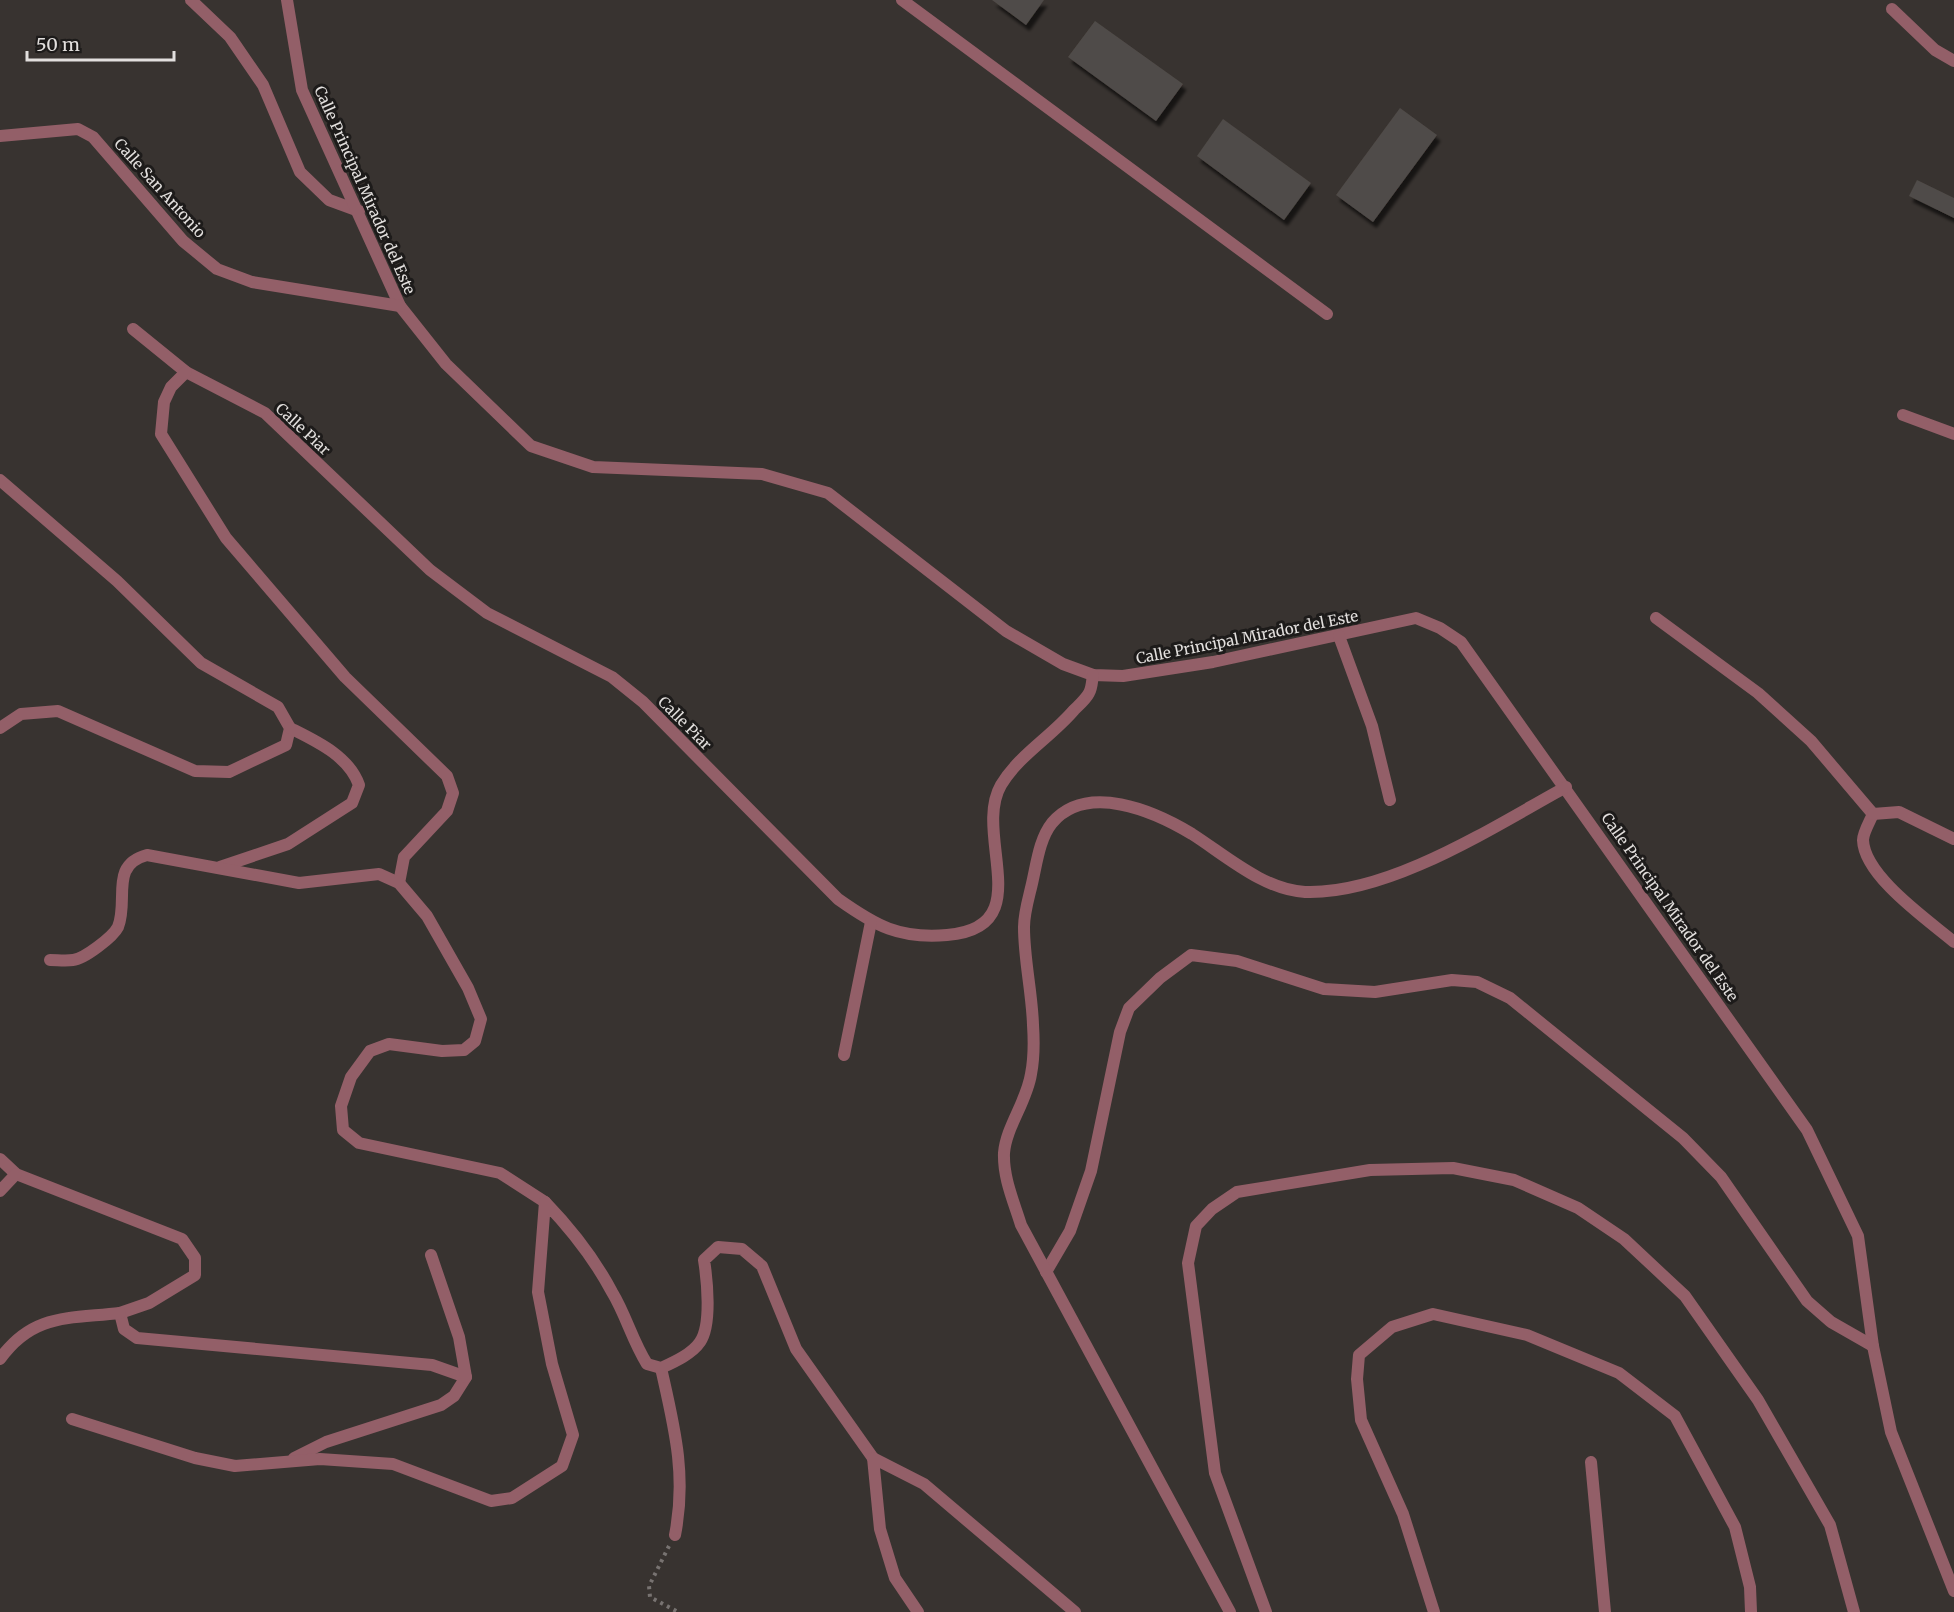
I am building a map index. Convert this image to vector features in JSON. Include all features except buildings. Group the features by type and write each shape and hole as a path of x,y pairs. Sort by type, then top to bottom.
{"street":[{"path":"191,0 230,37 263,85 300,172 329,200 358,211"},
{"name":"Calle Principal Mirador del Este","path":"287,0 302,90 400,306 446,364 531,446 593,467 762,474 828,493 1006,632 1063,664 1093,675 1123,676 1213,662 1416,618 1440,628 1461,642 1808,1130 1858,1236 1874,1346 1891,1432 1954,1591"},
{"path":"902,0 1327,314"},
{"path":"1892,9 1935,50 1954,61"},
{"name":"Calle San Antonio","path":"0,136 78,129 93,137 183,241 217,269 252,282 400,306"},
{"name":"Calle Piar","path":"134,329 186,372 265,413 430,570 487,613 571,653 612,677 643,702 838,899 871,922 911,936 949,935 976,929 990,918 999,897 994,817 999,788 1016,763 1061,725 1089,693 1093,675"},
{"path":"186,372 171,387 164,402 161,434 226,538 345,677 447,776 453,793 447,811 404,857 399,883"},
{"path":"1903,415 1954,434"},
{"path":"0,480 117,581 201,663 278,707 290,728 319,743 354,769 359,785 352,803 288,844 217,868"},
{"path":"1656,618 1758,693 1810,741 1873,814"},
{"path":"1339,636 1372,726 1390,801"},
{"path":"0,728 21,714 58,711 195,771 229,772 286,745 290,728"},
{"path":"1230,1612 1021,1225 1007,1183 1004,1152 1031,1075 1033,1024 1025,966 1024,924 1039,851 1051,824 1074,806 1105,802 1141,810 1188,832 1268,882 1300,892 1329,892 1382,880 1463,843 1566,787"},
{"path":"1873,814 1899,812 1954,839"},
{"path":"1873,814 1863,839 1870,864 1898,894 1954,942"},
{"path":"50,960 75,960 106,941 118,927 123,874 135,858 147,855 298,883 380,874 399,883 427,916 468,988 481,1019 475,1041 464,1050 442,1051 389,1044 370,1051 351,1077 341,1106 343,1130 359,1143 500,1173 545,1202 575,1234 613,1293 632,1339 647,1364 661,1368 680,1358 701,1342 710,1296 704,1260 718,1247 742,1249 762,1266 796,1349 873,1458 924,1484 1075,1612"},
{"path":"844,1055 871,922"},
{"path":"1046,1272 1070,1231 1090,1171 1120,1032 1129,1008 1160,978 1191,955 1237,962 1324,989 1375,992 1452,980 1477,982 1510,998 1683,1138 1721,1177 1807,1301 1831,1322 1874,1346"},
{"path":"0,1159 16,1174 182,1239 195,1258 195,1275 149,1303 120,1313 44,1321 11,1343 0,1359"},
{"path":"1266,1612 1215,1473 1188,1263 1196,1226 1212,1209 1237,1192 1371,1170 1453,1168 1514,1180 1578,1208 1624,1239 1685,1296 1758,1400 1830,1525 1854,1612"},
{"path":"0,1191 16,1174"},
{"path":"72,1419 195,1458 235,1466 320,1460 393,1464 491,1502 512,1498 562,1466 573,1435 552,1364 538,1292 545,1202"},
{"path":"287,1462 326,1442 441,1406 454,1396 466,1377 459,1337 431,1254"},
{"path":"120,1313 124,1329 137,1338 432,1365 466,1377"},
{"path":"1434,1612 1402,1514 1360,1420 1357,1379 1359,1355 1392,1327 1433,1314 1527,1335 1619,1372 1675,1416 1735,1527 1750,1587 1751,1612"},
{"path":"661,1368 679,1445 681,1504 675,1535"},
{"path":"873,1458 880,1529 894,1578 918,1612"},
{"path":"1592,1462 1605,1612"}],"path":[{"path":"675,1535 649,1586 650,1597 678,1612"}]}
